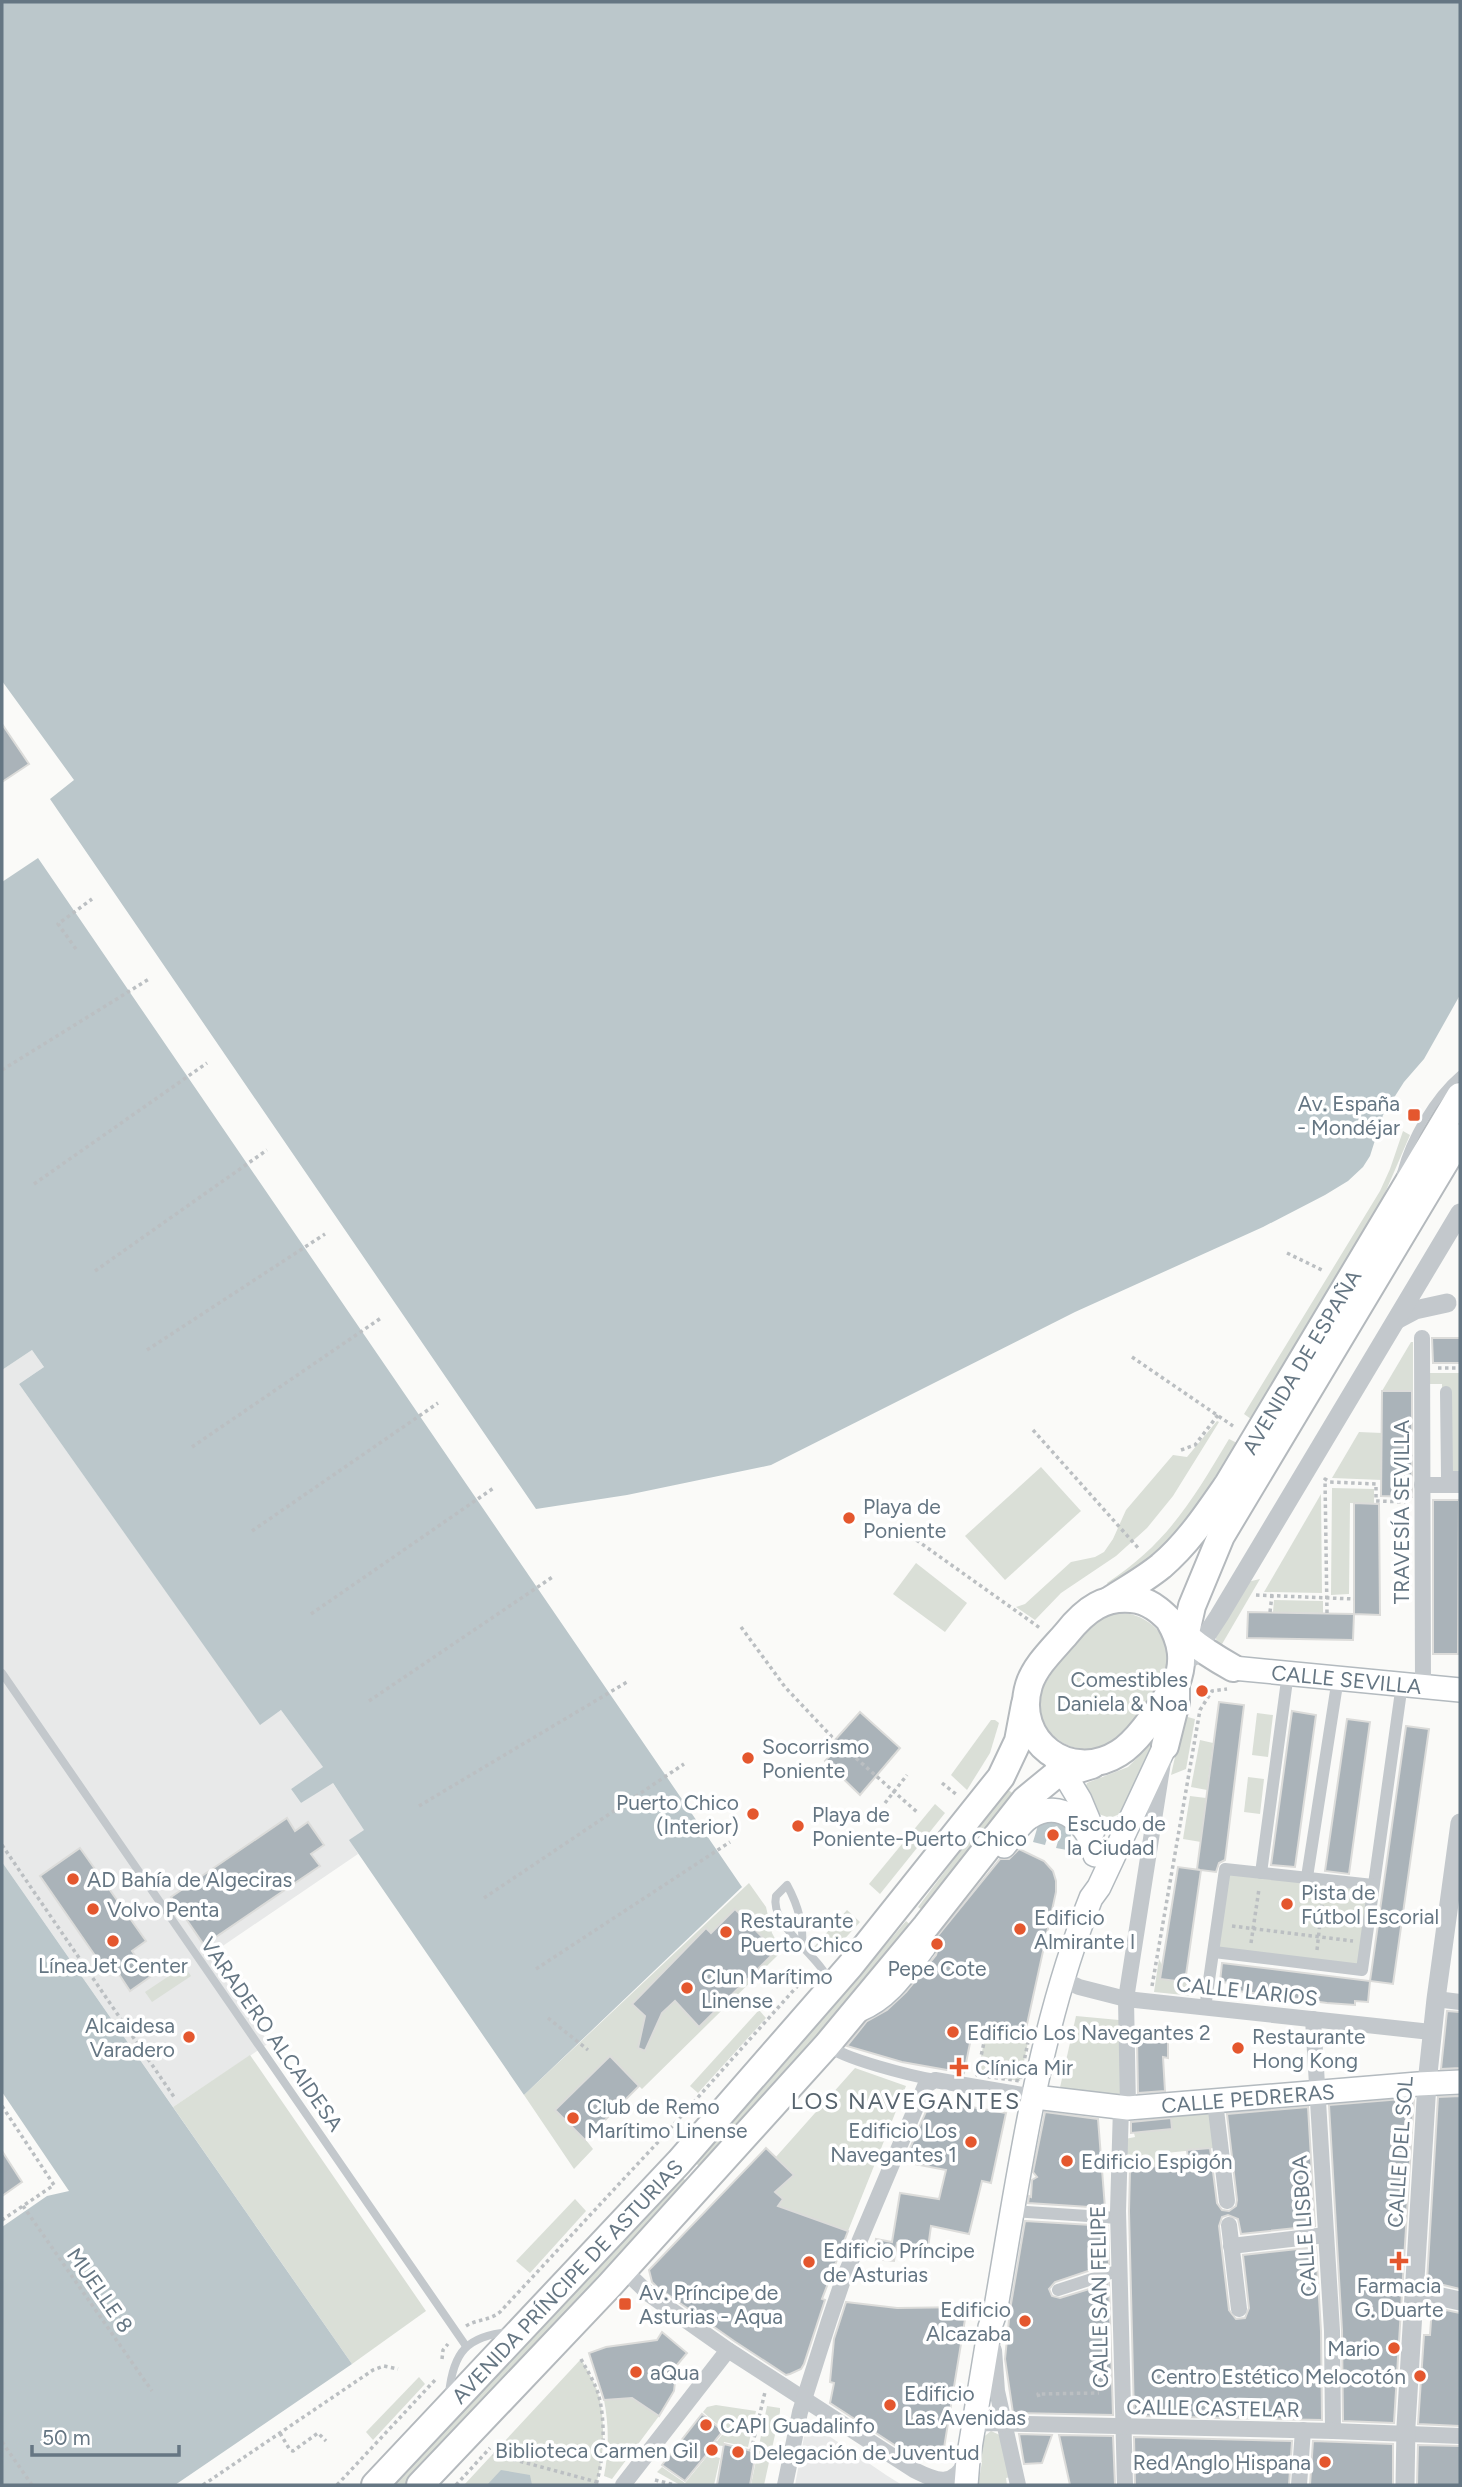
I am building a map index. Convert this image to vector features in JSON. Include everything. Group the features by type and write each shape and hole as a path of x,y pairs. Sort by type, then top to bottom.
{"highway":[{"name":"AVENIDA DE ESPAÑA","path":"1110,1600 1162,1565 1203,1521 1228,1484 1460,1096"},
{"name":"AVENIDA DE ESPAÑA","path":"1181,1656 1201,1579 1221,1536 1460,1137"},
{"path":"1058,1763 1032,1733 1027,1722 1025,1704 1029,1684 1038,1667 1082,1614 1095,1605 1110,1600 1141,1601 1156,1609 1181,1656 1203,1672 1233,1668"},
{"path":"1181,1656 1233,1668"},
{"path":"1165,1746 1176,1702 1181,1656"},
{"name":"AVENIDA PRÍNCIPE DE ASTURIAS","path":"420,2485 624,2270 827,2045 926,1926 1025,1800 1052,1777 1058,1763 1092,1765 1120,1753 1132,1742 1181,1656"},
{"name":"AVENIDA PRÍNCIPE DE ASTURIAS","path":"375,2485 679,2162 825,1996 830,1966 901,1905 1001,1777 1017,1741 1025,1704"}],"main road":[{"name":"CALLE SEVILLA","path":"1233,1668 1460,1690"},
{"path":"966,2485 990,2327 995,2313 1035,2097 1062,1979 1091,1898 1100,1887 1165,1746"},
{"path":"1058,1763 1089,1819 1093,1834 1095,1855 1090,1886 1091,1898"},
{"path":"855,2012 889,1992 1028,1818 1046,1811 1058,1811 1075,1818 1088,1832 1095,1855"},
{"name":"CALLE PEDRERAS","path":"1035,2097 1124,2107 1460,2082"}],"street":[{"path":"1181,1656 1397,1319 1460,1213"},
{"path":"1429,1266 1429,1283 1438,1300 1453,1303"},
{"path":"1397,1319 1415,1310 1453,1303"},
{"name":"TRAVESÍA SEVILLA","path":"1412,1685 1422,1494 1422,1338"},
{"path":"1422,1387 1442,1387 1446,1392 1452,1481 1422,1494"},
{"path":"1446,1392 1460,1392"},
{"path":"1261,1873 1288,1673"},
{"path":"1307,1877 1338,1678"},
{"path":"1214,1952 1362,1969 1373,1885 1412,1685"},
{"name":"CALLE SAN FELIPE","path":"1125,2485 1118,2218 1126,1999 1165,1746"},
{"name":"CALLE DEL SOL","path":"1405,2485 1427,2083 1460,1829"},
{"path":"1205,2008 1225,1869 1373,1885"},
{"name":"CALLE LARIOS","path":"1062,1979 1079,1987 1126,1999 1432,2032"},
{"path":"1436,1999 1460,2001"},
{"name":"CALLE LISBOA","path":"1313,2019 1334,2365 1333,2431"},
{"path":"827,2045 858,2059 935,2080 1035,2097"},
{"path":"785,2485 805,2399 843,2280 920,2095 929,2083 935,2080"},
{"path":"1215,2102 1227,2201"},
{"path":"1013,2211 1118,2218"},
{"path":"1229,2225 1238,2309"},
{"path":"1231,2246 1326,2235"},
{"path":"624,2270 650,2295 728,2350 925,2475 938,2480 952,2479 968,2460"},
{"path":"1058,2290 1120,2270"},
{"path":"1414,2291 1460,2301"},
{"path":"995,2313 997,2329 994,2350 999,2424 1018,2485"},
{"path":"623,2485 728,2350"},
{"path":"984,2361 989,2382 990,2416 999,2424"},
{"path":"972,2435 981,2424 999,2424"},
{"name":"CALLE CASTELAR","path":"999,2424 1460,2436"},
{"path":"1299,2485 1303,2430"}],"lane":[{"path":"1402,1195 1401,1172 1411,1144 1434,1106 1460,1075"},
{"name":"VARADERO ALCAIDESA","path":"2,1673 467,2346"},
{"path":"802,1948 800,1918 795,1899 787,1885 776,1896 776,1911 802,1948 830,1966"},
{"path":"448,2408 453,2371 458,2356 467,2346 477,2338 519,2331"}],"path":[{"path":"76,948 58,923 92,899"},
{"path":"2,1070 149,979"},
{"path":"34,1184 207,1063"},
{"path":"95,1271 267,1150"},
{"path":"147,1350 325,1234"},
{"path":"1287,1253 1325,1271"},
{"path":"192,1447 380,1318"},
{"path":"1132,1357 1233,1426"},
{"path":"252,1531 438,1403"},
{"path":"1181,1450 1195,1445 1218,1415"},
{"path":"1034,1430 1140,1550"},
{"path":"1327,1613 1325,1479 1330,1482 1376,1484 1376,1501 1422,1494"},
{"path":"311,1614 495,1487"},
{"path":"905,1532 1041,1629"},
{"path":"369,1700 554,1576"},
{"path":"1256,1595 1354,1599"},
{"path":"1270,1612 1272,1595"},
{"path":"741,1627 785,1687 832,1738 917,1812"},
{"path":"1149,2002 1200,1710 1212,1692 1227,1690 1233,1668"},
{"path":"419,1806 627,1682"},
{"path":"484,1898 684,1764"},
{"path":"885,1803 907,1774"},
{"path":"942,1783 964,1801"},
{"path":"536,1969 730,1842"},
{"path":"2,1845 174,2097"},
{"path":"1249,1956 1261,1873"},
{"path":"1315,1964 1325,1879"},
{"path":"1218,1924 1365,1943"},
{"path":"442,2362 443,2350 458,2333 471,2323 488,2320 500,2312 659,2141 830,1966"},
{"path":"548,2018 589,2050"},
{"path":"986,2033 1028,2042 1022,2073 1020,2081 1017,2082 977,2075 986,2033"},
{"path":"2,2106 54,2185 2,2220"},
{"name":"MUELLE 8","path":"23,2206 152,2391"},
{"path":"492,2454 596,2484 601,2456 601,2410 598,2393 581,2359"},
{"path":"203,2485 373,2370 384,2366 398,2369"},
{"path":"337,2485 440,2374"},
{"path":"751,2451 769,2376"},
{"path":"1039,2397 1038,2394 1099,2393"},
{"path":"280,2433 293,2451 318,2433 327,2441"},
{"path":"2,2442 32,2485"},
{"path":"655,2480 675,2485"}],"shaded area":[{"path":"2,2 1460,2 1460,995 1424,1059 1404,1082 1383,1115 1370,1156 1363,1167 1348,1181 1325,1195 1263,1227 1075,1312 771,1465 627,1495 536,1509 50,799 74,780 2,681"},
{"path":"38,858 742,1887 524,2095 349,1840 364,1830 333,1783 301,1803 291,1789 323,1767 281,1710 260,1725 19,1384 44,1367 32,1350 2,1370 2,882"},
{"path":"1403,1131 1410,1135 1382,1200 1251,1419 1244,1414 1380,1191"},
{"path":"1411,1342 1413,1391 1382,1391"},
{"name":"Alcaidesa Varadero","path":"32,1350 44,1367 19,1384 260,1724 281,1710 324,1768 291,1789 301,1803 332,1782 365,1830 350,1840 358,1854 208,1956 269,2043 173,2107 2,1862 2,1370"},
{"path":"1428,1373 1460,1373 1460,1485 1442,1485 1442,1384 1428,1384"},
{"path":"1217,1421 1219,1422 1173,1496 1147,1528 1116,1556 1061,1593 1035,1620 1016,1607 1025,1604 1071,1562 1095,1557 1104,1552 1126,1510 1173,1455 1187,1457"},
{"path":"1359,1432 1382,1433 1382,1480 1332,1478"},
{"path":"1229,1439 1237,1443 1182,1524 1148,1560 1108,1585 1107,1583 1163,1536 1191,1500"},
{"path":"1041,1467 1081,1511 1005,1580 965,1536"},
{"path":"1332,1488 1374,1489 1374,1504 1350,1503 1349,1594 1331,1595"},
{"path":"1321,1494 1322,1593 1264,1592"},
{"path":"916,1563 967,1603 945,1632 893,1594"},
{"path":"1260,1579 1218,1651 1215,1632 1243,1583"},
{"path":"1274,1600 1323,1601 1323,1613 1273,1612"},
{"path":"1118,1613 1139,1617 1156,1628 1166,1646 1167,1668 1144,1708 1112,1741 1094,1749 1072,1747 1055,1737 1044,1722 1040,1702 1042,1692 1058,1665 1084,1633 1102,1617"},
{"path":"1257,1713 1273,1715 1268,1757 1252,1755"},
{"path":"1184,1716 1195,1719 1186,1769 1171,1775"},
{"path":"991,1720 999,1723 990,1753 967,1790 951,1775"},
{"path":"1157,1738 1122,1813 1110,1818 1096,1813 1085,1788 1087,1783 1128,1767"},
{"path":"1200,1740 1213,1743 1207,1790 1191,1787"},
{"path":"1248,1777 1264,1779 1260,1814 1244,1812"},
{"path":"1007,1789 1015,1795 925,1912 918,1907"},
{"path":"1190,1796 1206,1798 1201,1842 1183,1839"},
{"path":"935,1804 945,1813 880,1894 869,1884"},
{"path":"1039,1822 1057,1822 1072,1831 1067,1850 1056,1848 1061,1831 1057,1826 1050,1828 1045,1845 1033,1842"},
{"path":"2,1862 352,2364 175,2485 2,2485 2,2227 47,2196 69,2191 2,2092"},
{"path":"1225,1869 1373,1885 1362,1970 1214,1952"},
{"name":"Clun Marítimo Linense","path":"749,1883 766,1907 772,1933 781,1950 779,1954 642,2089 639,2086 586,2140 593,2149 574,2169 524,2095"},
{"path":"847,1910 860,1922 838,1946 830,1946 818,1954 813,1948"},
{"path":"906,1921 913,1927 703,2171 696,2163"},
{"path":"1159,1959 1162,1965 1160,1979 1195,1982 1193,1996 1154,1992"},
{"path":"184,1966 191,1976 152,2002 145,1992"},
{"path":"759,2010 766,2018 698,2093 690,2086"},
{"path":"1076,2016 1119,2020 1121,2097 1059,2092"},
{"path":"986,2033 1028,2042 1020,2081 977,2075"},
{"path":"250,2055 426,2311 352,2364 173,2107"},
{"path":"855,2068 906,2086 848,2231 789,2210 783,2219 774,2211 783,2199 775,2192 794,2175 775,2158"},
{"path":"1211,2111 1214,2148 1166,2153 1166,2164 1125,2171 1125,2139 1135,2137 1134,2133 1172,2129 1171,2114"},
{"path":"683,2178 689,2184 407,2485 394,2485"},
{"path":"575,2199 586,2211 530,2273 516,2261"},
{"path":"581,2359 601,2404 602,2451 596,2485 464,2485"},
{"path":"419,2377 425,2384 373,2440 366,2432"},
{"path":"632,2398 659,2416 612,2479 604,2476 608,2438 604,2400"},
{"path":"716,2405 756,2411 748,2447 724,2442 723,2446 714,2445 725,2431 703,2412 707,2407"},
{"path":"767,2406 780,2408 780,2412 764,2485 751,2485"},
{"path":"807,2421 886,2475 902,2485 795,2485"},
{"path":"991,2431 1002,2436 1011,2477 1006,2478 1007,2485 978,2485 982,2462 977,2461 981,2439"},
{"path":"708,2455 720,2458 714,2485 680,2485 657,2472 662,2467 685,2483"},
{"path":"501,2470 530,2475 532,2485 487,2485"}],"building":[{"path":"2,724 29,764 2,782"},
{"path":"1432,1338 1460,1338 1460,1363 1433,1363"},
{"path":"1382,1391 1412,1391 1412,1497 1381,1496"},
{"path":"1433,1500 1459,1500 1458,1654 1433,1654"},
{"path":"1354,1503 1379,1504 1380,1615 1354,1614"},
{"path":"1248,1612 1354,1614 1353,1640 1247,1638"},
{"path":"1219,1702 1244,1705 1225,1860 1219,1863 1216,1872 1201,1870 1185,1982 1160,1979 1178,1867 1200,1870 1197,1869"},
{"path":"1292,1711 1316,1715 1295,1867 1271,1865"},
{"path":"860,1712 900,1748 860,1795 825,1761 839,1746 834,1741"},
{"path":"1347,1719 1370,1722 1349,1874 1325,1871"},
{"path":"1406,1726 1429,1729 1393,1984 1370,1981"},
{"path":"287,1818 295,1831 308,1822 324,1845 311,1854 320,1866 204,1945 171,1897"},
{"name":"Volvo Penta","path":"80,1848 146,1941 132,1951 150,1977 130,1991 113,1965 105,1970 40,1876"},
{"path":"1019,1849 1044,1861 1053,1871 1056,1881 1056,1892 1024,2038 973,2028 964,2073 902,2062 847,2046 867,2021 887,2010 906,1992 936,1955 938,1948 935,1939 1000,1859 1009,1859"},
{"path":"735,1909 776,1951 699,2027 675,2001 662,2013 645,2051 638,2048 645,2016 632,2004 706,1928 711,1933"},
{"path":"1222,1963 1370,1981 1368,2002 1355,2001 1355,2005 1327,2003 1230,1990 1231,1983 1220,1982"},
{"path":"1447,2011 1460,2012 1460,2068 1441,2069"},
{"path":"1137,2037 1168,2039 1168,2058 1163,2057 1165,2091 1138,2093"},
{"path":"610,2056 639,2086 585,2140 555,2110"},
{"path":"1460,2096 1460,2289 1427,2281 1438,2097"},
{"path":"1414,2098 1394,2423 1343,2421 1342,2330 1329,2105"},
{"path":"931,2100 1006,2113 991,2183 982,2181 969,2234 931,2226 928,2248 897,2243 894,2261 873,2259 876,2239 892,2242 900,2193 939,2199 946,2170 904,2162"},
{"path":"1308,2107 1315,2226 1241,2234 1238,2219 1228,2215 1222,2217 1219,2226 1229,2310 1236,2319 1245,2318 1249,2308 1243,2255 1316,2247 1322,2420 1134,2416 1130,2170 1188,2161 1187,2150 1210,2148 1217,2203 1222,2210 1229,2211 1236,2206 1237,2200 1227,2114"},
{"name":"Edificio Espigón","path":"1045,2112 1098,2119 1105,2208 1028,2203 1032,2180 1037,2177 1033,2172"},
{"path":"1171,2118 1172,2129 1131,2133 1131,2122"},
{"name":"Edificio Príncipe de Asturias","path":"766,2148 794,2175 775,2192 783,2199 778,2206 848,2231 822,2299 825,2300 804,2364 801,2369 786,2375 657,2287 652,2282 649,2270"},
{"path":"2,2151 22,2182 2,2196"},
{"path":"1025,2221 1108,2226 1109,2264 1055,2282 1049,2289 1052,2296 1060,2298 1109,2283 1113,2415 1013,2413 1005,2359"},
{"path":"846,2302 897,2308 967,2307 944,2448 935,2455 919,2461 830,2403 834,2383 830,2382 834,2339"},
{"path":"1432,2307 1460,2313 1460,2426 1418,2424 1424,2335 1430,2335"},
{"name":"aQua","path":"662,2332 687,2353 677,2365 674,2391 659,2416 632,2398 604,2400 589,2353 606,2347 657,2340"},
{"path":"702,2414 723,2431 685,2481 662,2465"},
{"path":"1019,2434 1052,2435 1042,2463 1024,2464"},
{"path":"1059,2435 1113,2436 1115,2485 1070,2485"},
{"path":"1134,2437 1292,2441 1289,2485 1135,2485"},
{"path":"1313,2441 1393,2444 1393,2485 1310,2485"},
{"path":"724,2444 756,2452 750,2485 717,2485"},
{"path":"1418,2445 1460,2446 1460,2485 1417,2485"}],"place":[{"name":"Av. España - Mondéjar","path":"1414,1115"},
{"name":"Playa de Poniente","path":"849,1518"},
{"name":"Comestibles Daniela & Noa","path":"1202,1691"},
{"name":"Socorrismo Poniente","path":"748,1758"},
{"name":"Puerto Chico (Interior)","path":"753,1814"},
{"name":"Playa de Poniente-Puerto Chico","path":"798,1826"},
{"name":"Escudo de la Ciudad","path":"1053,1835"},
{"name":"AD Bahía de Algeciras","path":"73,1879"},
{"name":"Pista de Fútbol Escorial","path":"1287,1904"},
{"name":"Volvo Penta","path":"93,1909"},
{"name":"Edificio Almirante I","path":"1020,1929"},
{"name":"Restaurante Puerto Chico","path":"726,1932"},
{"name":"LíneaJet Center","path":"113,1941"},
{"name":"Pepe Cote","path":"937,1944"},
{"name":"Clun Marítimo Linense","path":"687,1988"},
{"name":"Edificio Los Navegantes 2","path":"953,2032"},
{"name":"Alcaidesa Varadero","path":"189,2037"},
{"name":"Restaurante Hong Kong","path":"1238,2048"},
{"name":"Clínica Mir","path":"959,2067"},
{"name":"Club de Remo Marítimo Linense","path":"573,2118"},
{"name":"Edificio Los Navegantes 1","path":"971,2142"},
{"name":"Edificio Espigón","path":"1067,2161"},
{"name":"Farmacia G. Duarte","path":"1399,2261"},
{"name":"Edificio Príncipe de Asturias","path":"809,2262"},
{"name":"Av. Príncipe de Asturias - Aqua","path":"625,2304"},
{"name":"Edificio Alcazaba","path":"1025,2321"},
{"name":"Mario","path":"1394,2348"},
{"name":"aQua","path":"636,2372"},
{"name":"Centro Estético Melocotón","path":"1420,2376"},
{"name":"Edificio Las Avenidas","path":"890,2405"},
{"name":"CAPI Guadalinfo","path":"706,2425"},
{"name":"Biblioteca Carmen Gil","path":"712,2450"},
{"name":"Delegación de Juventud","path":"738,2452"},
{"name":"Red Anglo Hispana","path":"1325,2462"}],"district":[{"name":"LOS NAVEGANTES","path":"906,2101"}]}
